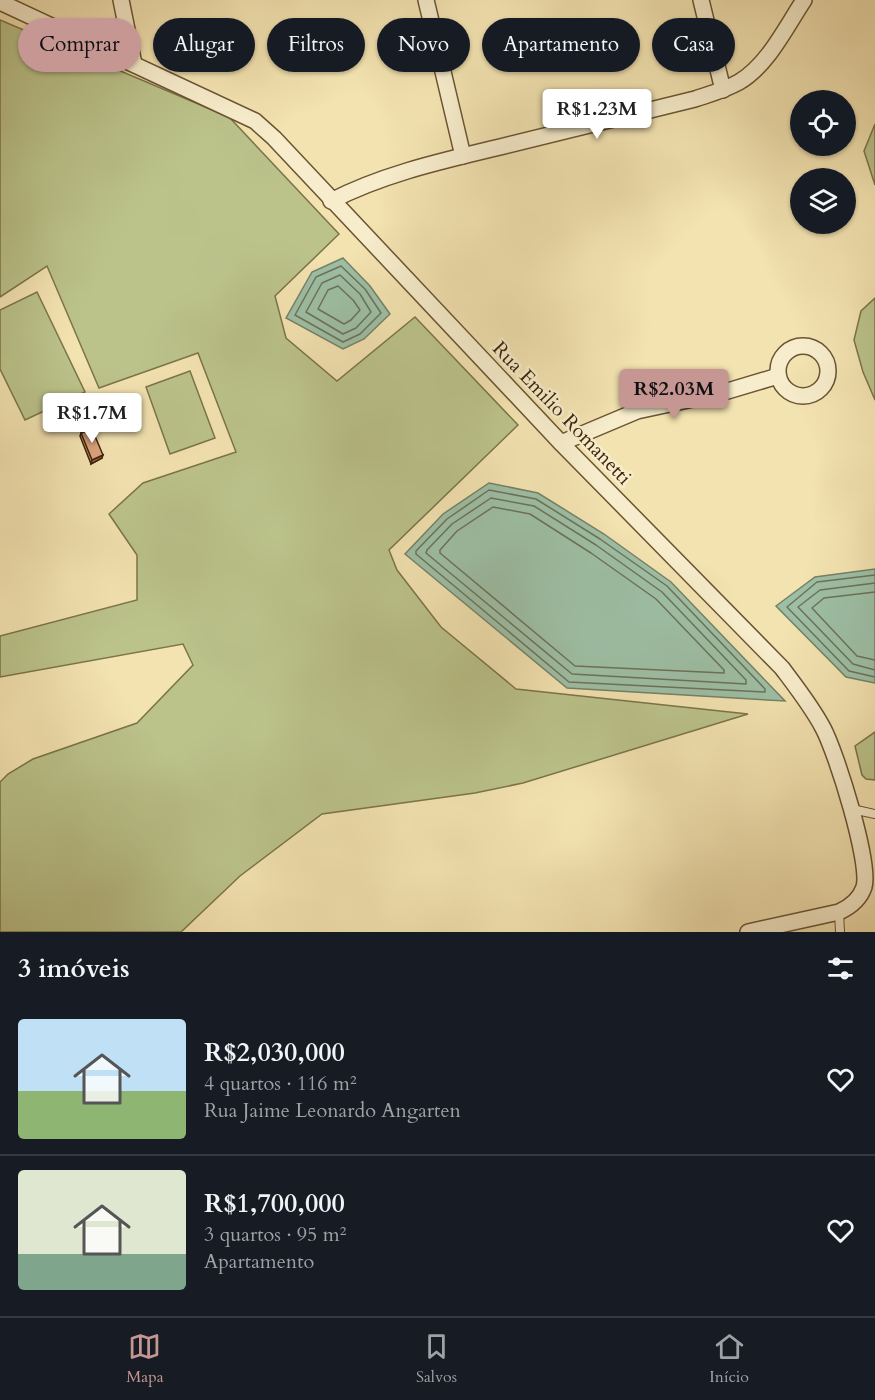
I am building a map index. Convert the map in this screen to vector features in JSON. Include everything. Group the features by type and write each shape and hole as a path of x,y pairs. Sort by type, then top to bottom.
{"street":[{"path":"121,0 125,18"},
{"path":"426,0 462,156"},
{"path":"701,0 723,90"},
{"path":"331,201 360,186 462,156 723,90 741,81 753,71 767,55 804,0"},
{"name":"Rua Emilio Romanetti","path":"0,2 35,18"},
{"name":"Rua Emilio Romanetti","path":"141,67 255,121 274,138 561,443 782,668 808,702 825,731 852,809 866,872 864,886 859,896 851,906 840,912"},
{"path":"561,443 637,411 721,393 778,376"},
{"path":"748,932 840,912"}],"lane":[{"path":"852,809 875,814"},
{"path":"840,912 840,932"}],"shaded area":[{"path":"0,20 18,28 18,72 123,72 229,117 339,234 275,296 286,338 337,381 415,317 518,425 389,550 397,570 441,627 516,689 748,714 523,783 475,793 322,814 240,876 181,932 0,932 0,782 8,774 33,759 137,723 193,665 183,644 0,677 0,636 137,600 137,555 109,514 143,483 236,452 198,353 99,388 47,266 0,297"},
{"path":"875,124 875,185 864,151"},
{"path":"37,292 85,392 25,420 0,369 0,310"},
{"path":"875,298 875,400 863,372 854,340 861,311"},
{"path":"190,371 215,438 170,454 146,387"},
{"path":"875,732 875,780 866,779 862,775 855,746"}],"water":[{"path":"343,258 370,286 390,314 364,339 343,349 286,318 312,272"},
{"path":"489,483 538,493 604,534 671,582 785,701 567,688 405,554 443,514"},
{"path":"875,569 875,683 846,677 776,606 815,577"}],"building":[{"path":"92,429 103,455 92,460 81,433"}]}
